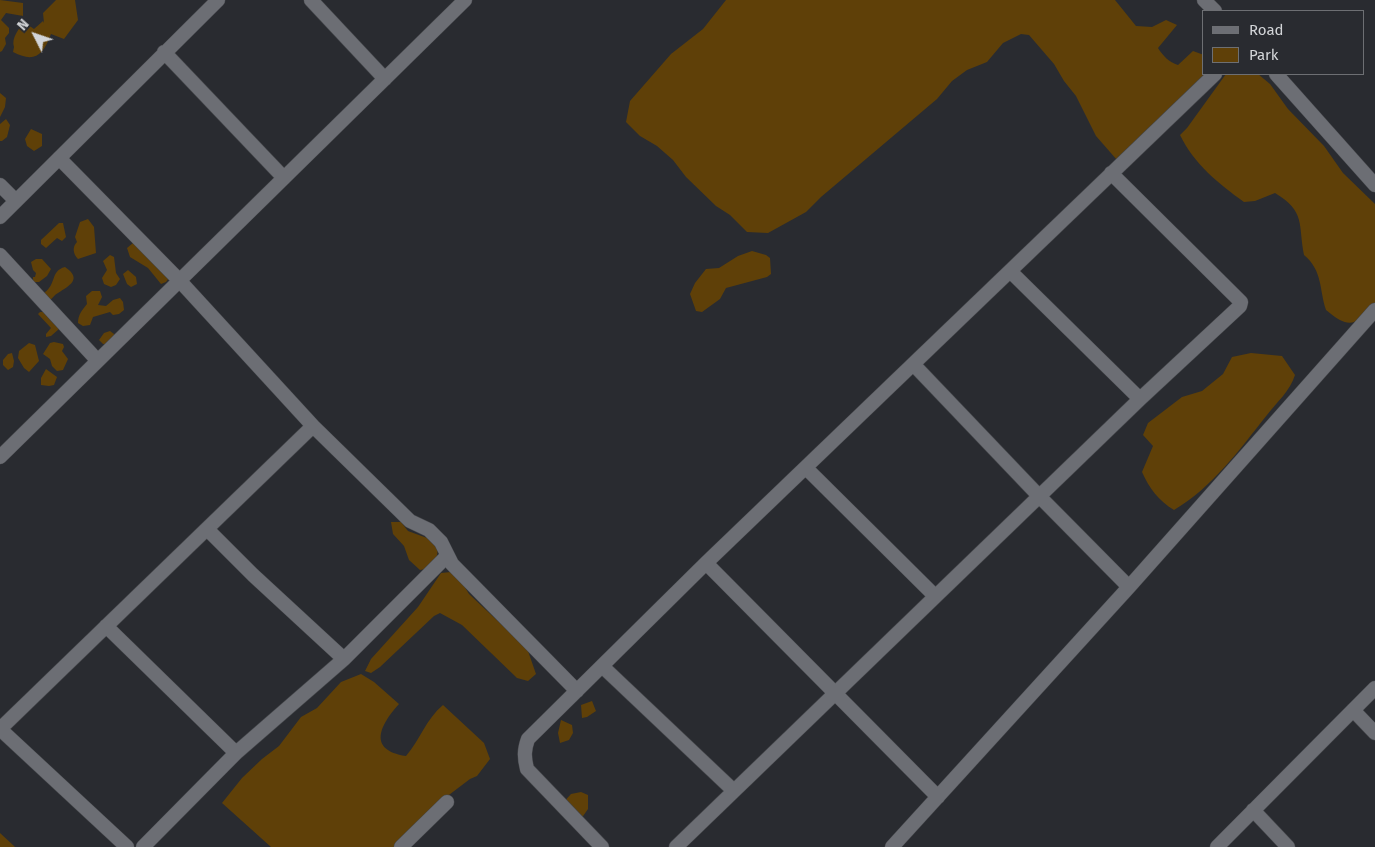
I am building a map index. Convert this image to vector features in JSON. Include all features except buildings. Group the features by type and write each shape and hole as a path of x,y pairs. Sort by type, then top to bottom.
{"street":[{"path":"0,217 218,0"},
{"path":"311,0 385,79"},
{"path":"0,456 466,0"},
{"path":"1204,0 1214,10"},
{"path":"164,52 284,178"},
{"path":"602,847 527,769 524,751 528,739 706,562 1214,75"},
{"path":"1277,75 1375,185"},
{"path":"59,158 179,280 314,426 410,521 429,530 440,542 452,564 577,691"},
{"path":"676,847 1039,496 1240,306 1241,304 1111,173"},
{"path":"0,184 16,201"},
{"path":"0,255 97,360"},
{"path":"1010,272 1140,400"},
{"path":"892,847 1128,587 1375,310"},
{"path":"914,364 1128,587"},
{"path":"127,847 0,729 314,426"},
{"path":"806,468 935,596"},
{"path":"207,529 252,575 344,660"},
{"path":"143,847 236,754 344,660 447,556"},
{"path":"706,562 938,797"},
{"path":"106,626 236,754"},
{"path":"602,666 734,790"},
{"path":"1216,847 1375,688"},
{"path":"1353,710 1375,733"},
{"path":"402,847 447,802"},
{"path":"1253,810 1288,847"}],"green space":[{"path":"0,0 23,3 23,16 6,13 1,20 9,28 9,33 5,38 6,44 0,52"},
{"path":"56,0 75,0 78,20 64,39 51,34 45,48 32,57 13,52 15,37 24,22 34,29 43,21 44,23 43,13"},
{"path":"726,0 1115,0 1136,26 1152,27 1166,20 1177,25 1158,48 1166,58 1178,65 1193,51 1202,54 1202,75 1205,75 1117,160 1096,136 1076,96 1054,64 1029,35 1021,34 1003,43 987,62 967,70 952,81 937,99 821,197 806,212 768,233 747,232 686,177 673,160 657,146 640,136 626,122 630,101 671,54 703,29"},
{"path":"1225,75 1259,75 1270,84 1288,109 1324,146 1343,173 1375,204 1375,305 1357,321 1352,322 1341,320 1326,310 1320,281 1314,267 1304,255 1299,220 1292,206 1275,193 1255,201 1244,202 1225,188 1192,155 1180,135"},
{"path":"0,93 6,98 5,107 0,117"},
{"path":"6,119 10,125 7,137 0,141 0,124"},
{"path":"31,129 42,134 42,146 34,151 27,146 25,139"},
{"path":"88,219 94,227 96,253 78,259 74,250 77,242 75,237 80,222"},
{"path":"59,223 63,223 66,237 62,241 57,238 46,248 41,244 41,240"},
{"path":"133,243 138,245 169,278 166,282 161,284 148,268 130,257 127,248"},
{"path":"752,251 770,258 771,274 767,277 726,288 720,299 702,312 696,311 690,294 695,283 706,269 719,268 738,256"},
{"path":"110,255 114,257 116,273 120,279 116,285 111,287 104,284 102,278 107,270 103,261"},
{"path":"36,259 42,259 51,269 47,276 39,282 33,282 33,277 35,277 36,273 31,262"},
{"path":"65,267 73,275 74,279 70,285 48,302 44,293 51,286 57,271"},
{"path":"128,270 136,277 137,284 131,287 127,284 123,274"},
{"path":"92,291 100,291 102,297 98,305 106,306 113,300 120,298 123,302 124,310 119,314 113,315 110,312 93,317 90,325 83,326 78,323 79,318 87,304 86,296"},
{"path":"43,312 59,329 51,336 46,337 51,328 38,314"},
{"path":"110,331 114,334 114,341 110,344 103,344 99,340 104,333"},
{"path":"29,343 35,345 39,361 29,372 18,358 19,351"},
{"path":"50,343 63,344 62,351 68,359 63,370 57,371 52,366 50,359 43,354"},
{"path":"12,353 13,367 8,370 3,365 3,360 8,354"},
{"path":"1251,353 1282,356 1295,375 1293,381 1225,467 1188,501 1174,510 1155,494 1142,472 1153,446 1143,435 1148,423 1182,397 1202,391 1223,374 1232,357"},
{"path":"46,369 57,377 54,385 41,385 41,378"},
{"path":"391,522 401,522 408,531 427,538 438,549 435,567 420,570 409,560 404,546 393,534"},
{"path":"451,572 461,581 469,594 528,651 536,674 528,681 517,678 462,625 440,613 434,616 380,667 371,673 365,671 371,659 418,607 441,573"},
{"path":"361,674 374,682 399,704 383,728 381,736 386,748 394,753 406,756 432,717 443,705 484,743 490,759 477,776 470,779 437,804 402,847 271,847 222,803 242,778 279,746 301,717 317,708 341,682"},
{"path":"592,701 596,711 582,718 581,705"},
{"path":"561,720 572,725 573,733 569,740 560,743 558,733"},
{"path":"581,792 588,795 588,809 581,819 562,804 571,794"},
{"path":"0,833 13,845 15,847 0,847"}]}
